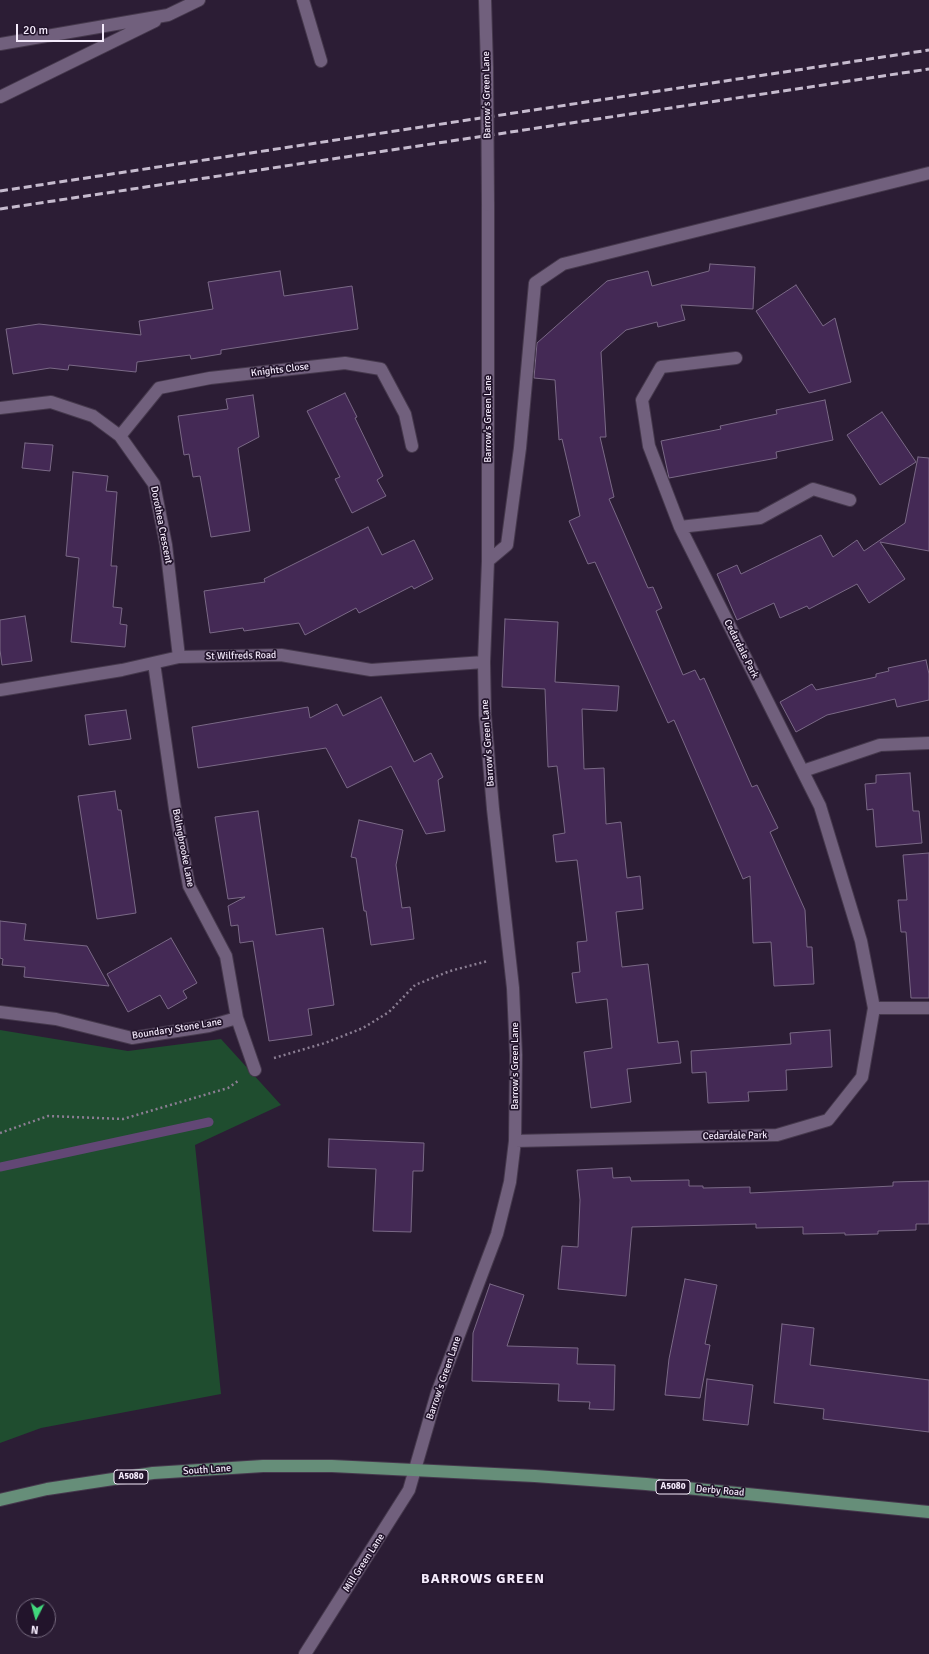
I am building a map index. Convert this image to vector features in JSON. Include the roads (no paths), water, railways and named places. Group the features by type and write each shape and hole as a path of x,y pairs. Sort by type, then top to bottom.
{"main road":[{"name":"South Lane","path":"0,1500 47,1489 153,1473 263,1466 416,1470"},
{"name":"Derby Road","path":"416,1470 646,1484 929,1512"}],"street":[{"path":"0,98 198,0"},
{"path":"303,0 321,61"},
{"name":"Barrow's Green Lane","path":"416,1470 437,1393 497,1234 510,1182 515,1141 516,1055 513,988 493,809 485,715 484,662 488,561 488,205 485,0"},
{"path":"0,44 168,15"},
{"path":"488,561 507,545 520,448 535,282 563,264 929,173"},
{"name":"Cedardale Park","path":"515,1141 777,1135 828,1120 862,1077 874,1008 861,941 820,806 680,527 649,446 642,400 661,367 736,358"},
{"name":"Knights Close","path":"120,436 159,388 210,378 345,362 381,369 405,414 412,446"},
{"name":"Dorothea Crescent","path":"0,408 51,402 93,416 120,436 154,484 166,545 179,657"},
{"path":"680,527 760,518 813,489 850,500"},
{"name":"St Wilfreds Road","path":"0,690 154,663 179,657 281,655 371,670 484,662"},
{"name":"Bolingbrooke Lane","path":"154,663 175,809 189,886 226,956 237,1018 255,1070"},
{"path":"803,771 880,745 929,743"},
{"path":"874,1008 929,1008"},
{"name":"Boundary Stone Lane","path":"0,1012 56,1019 132,1038 209,1026 237,1018"},
{"name":"Mill Green Lane","path":"305,1654 397,1513 409,1490 416,1470"}],"waterway":[{"path":"0,1167 209,1122"}],"railway":[{"path":"0,191 929,50"},
{"path":"0,209 929,69"}],"district":[{"name":"BARROWS GREEN","path":"483,1579"}]}
